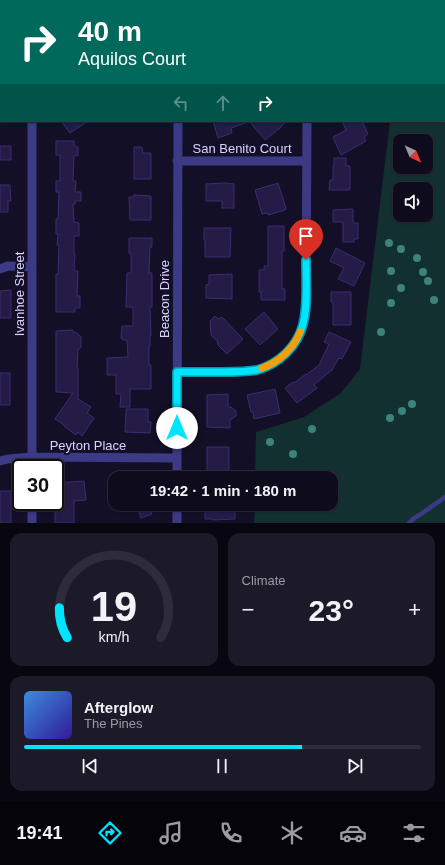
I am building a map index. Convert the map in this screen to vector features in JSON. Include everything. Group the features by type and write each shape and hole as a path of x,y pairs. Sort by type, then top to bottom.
{"street":[{"name":"Ivanhoe Street","path":"32,122 32,458"},
{"name":"Beacon Drive","path":"177,471 178,122"},
{"path":"177,372 243,372 257,370 280,359 297,340 303,325 306,310 306,122"},
{"name":"San Benito Court","path":"177,161 306,161"},
{"path":"0,269 8,266 32,267"},
{"name":"Peyton Place","path":"0,461 8,459 32,458 177,458"},
{"path":"32,511 32,523"},
{"path":"177,511 177,523"}],"lane":[{"path":"409,523 445,497"}],"green space":[{"path":"390,122 445,122 445,523 254,523 255,511 338,511 338,471 255,471 256,432 304,417 341,393 360,369"}],"building":[{"path":"62,122 86,122 70,133"},
{"path":"213,122 248,122 231,128 232,133 218,138"},
{"path":"250,122 286,122 281,127 265,140"},
{"path":"342,122 362,122 368,134 364,137 366,141 341,155 333,137 346,130"},
{"path":"56,141 74,141 74,146 78,147 78,156 74,155 73,181 76,181 75,192 81,192 81,201 75,201 75,204 73,204 74,222 79,223 79,236 74,236 74,271 78,271 77,296 80,296 80,308 75,308 75,312 56,312 56,274 58,274 59,245 57,245 58,234 56,234 56,219 58,219 59,192 56,192 56,181 60,181 60,155 56,155"},
{"path":"0,146 11,146 11,160 0,160"},
{"path":"134,147 142,147 143,153 151,153 151,179 134,179"},
{"path":"334,158 346,158 346,166 350,166 350,190 329,190 330,180 333,180"},
{"path":"278,183 286,208 285,210 268,215 268,213 262,214 255,190"},
{"path":"206,184 234,184 234,208 222,208 222,201 206,201"},
{"path":"0,185 10,185 11,201 8,201 8,212 0,212"},
{"path":"134,195 151,196 151,220 130,220 129,197 134,197"},
{"path":"353,209 353,223 358,223 358,239 354,239 354,242 343,242 343,222 333,222 333,210"},
{"path":"268,226 284,226 284,251 282,251 282,289 285,289 285,300 261,300 261,292 259,292 259,270 264,270 264,266 268,266"},
{"path":"204,228 231,228 230,257 205,257"},
{"path":"129,238 152,238 152,247 150,247 149,273 152,273 152,307 150,307 151,336 149,346 151,389 130,389 130,407 120,407 121,394 116,394 116,375 107,375 107,358 128,357 127,340 122,340 123,338 121,338 122,326 133,326 133,307 126,307 127,273 131,273"},
{"path":"336,248 365,263 354,286 338,279 344,268 330,261"},
{"path":"232,274 232,299 206,298 206,285 209,284 209,275"},
{"path":"11,290 11,318 0,318 0,291"},
{"path":"331,292 351,292 351,325 333,325 333,303 331,302"},
{"path":"264,312 278,329 260,345 245,329"},
{"path":"215,316 218,319 222,317 243,339 227,354 217,344 218,342 211,335 210,321"},
{"path":"73,330 73,332 77,333 81,337 81,347 78,350 77,368 78,399 91,407 87,413 94,418 82,436 78,432 76,435 55,419 73,393 56,392 56,331"},
{"path":"329,332 351,342 342,359 339,358 332,370 314,385 317,388 297,403 285,388 319,365 329,344 324,342"},
{"path":"0,373 10,373 10,405 0,405"},
{"path":"275,389 280,413 254,419 247,395"},
{"path":"228,394 228,407 231,407 236,411 236,416 230,420 230,428 207,427 207,395"},
{"path":"126,409 148,409 148,422 151,422 150,433 125,432"},
{"path":"207,447 229,447 229,471 207,471"},
{"path":"84,481 86,500 74,501 74,523 55,523 55,512 64,511 64,482"},
{"path":"0,491 11,491 11,523 0,523"},
{"path":"138,511 151,511 152,514 141,518"},
{"path":"205,511 235,511 235,519 205,519"}],"slow traffic":[{"path":"262,368 280,359 297,340 300,332"}],"route":[{"path":"177,428 177,372 243,372 257,370 280,359 297,340 303,325 306,310 306,260"}]}
